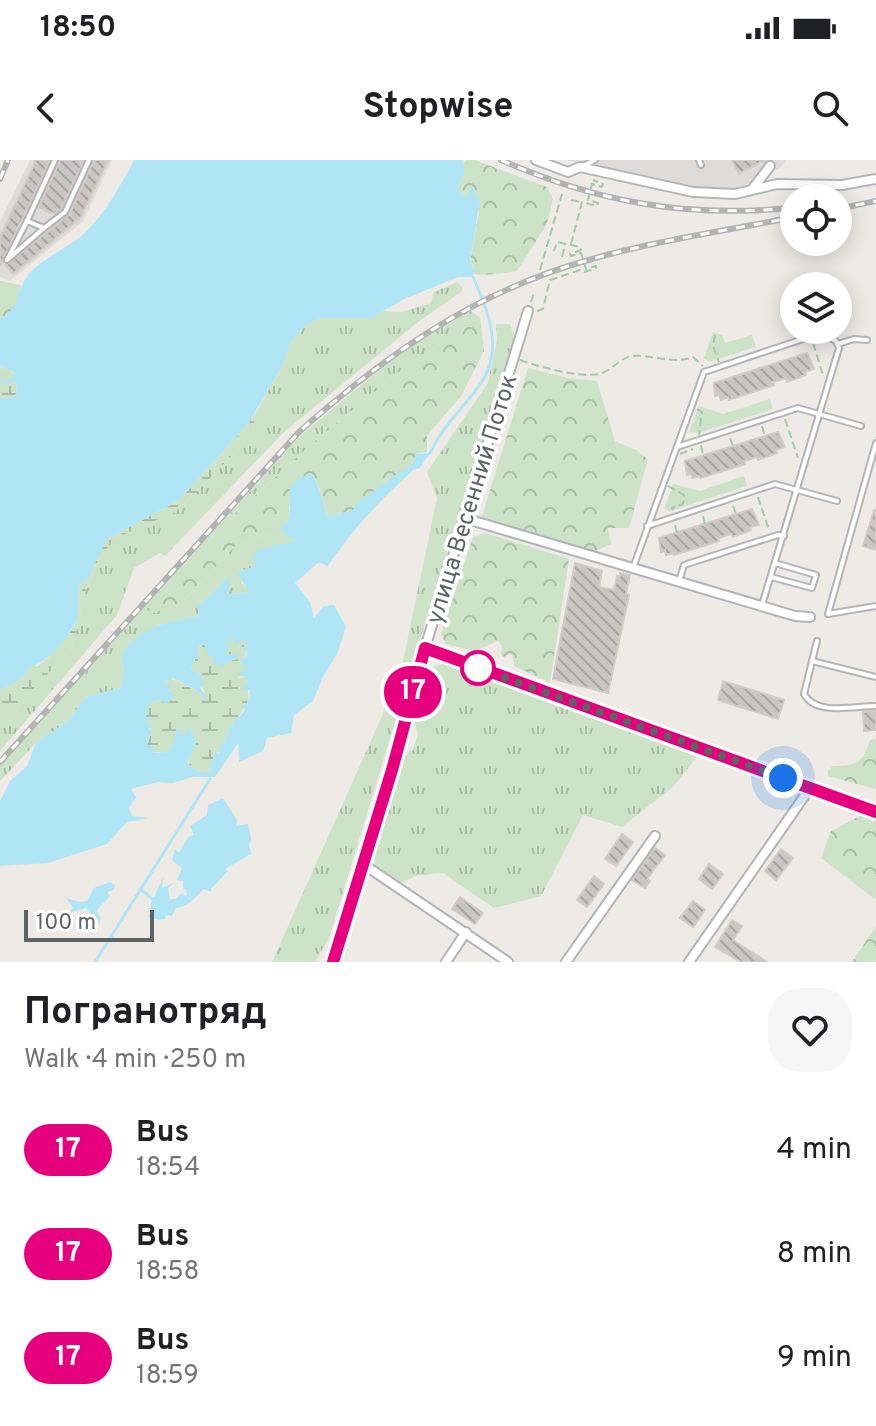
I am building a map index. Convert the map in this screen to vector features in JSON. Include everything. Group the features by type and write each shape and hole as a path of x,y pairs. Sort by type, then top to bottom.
{"street":[{"path":"536,160 568,172 580,167 693,192 735,194 754,188 795,183 842,185 876,179"},
{"path":"754,188 768,163"},
{"name":"улица Весенний Поток","path":"335,961 425,648 532,311"},
{"path":"467,519 795,616 810,617"},
{"path":"425,648 876,812"},
{"path":"689,962 810,788"},
{"path":"566,962 655,836"},
{"path":"363,864 508,962"},
{"path":"446,962 466,932"}],"lane":[{"path":"55,160 7,260 65,212 89,160"},
{"path":"580,167 595,160"},
{"path":"27,221 44,228"},
{"path":"852,340 867,340"},
{"path":"633,568 706,370 786,344"},
{"path":"762,605 838,344"},
{"path":"680,446 798,408 861,426"},
{"path":"876,443 828,614 876,606"},
{"path":"647,526 775,484 837,501"},
{"path":"679,581 684,565 778,535 784,536"},
{"path":"771,577 812,588 816,575 775,563"},
{"path":"817,641 804,694 808,702 818,708 876,706"},
{"path":"812,661 876,677"}],"path":[{"path":"571,200 597,206 598,203 588,200 592,184 602,187 603,184 593,182 595,171"},
{"path":"540,270 562,194"},
{"path":"571,245 582,203"},
{"path":"534,293 532,311 543,309 550,280 596,268 586,269 581,253 571,256 581,250 580,247 549,242"},
{"path":"554,251 557,242"},
{"path":"562,257 566,244"},
{"path":"715,335 713,346 720,365"},
{"path":"813,344 825,379 828,366"},
{"path":"520,360 598,374 624,358 634,356 677,360 693,357 706,370"},
{"path":"695,408 702,412 698,430 703,455"},
{"path":"785,418 799,461 803,450"},
{"path":"762,426 765,436"},
{"path":"729,437 733,446"},
{"path":"680,446 679,455 701,447"},
{"path":"668,486 684,495 683,504 672,508 677,533"},
{"path":"768,493 758,497 769,531 776,529"},
{"path":"723,508 733,505 736,514"},
{"path":"705,524 702,515 712,511"}],"shaded area":[{"path":"30,160 112,160 83,221 10,281 0,277 0,222"},
{"path":"567,160 787,160 780,168 734,190 693,187"}],"green space":[{"path":"466,160 475,160 547,187 553,199 547,224 517,271 474,274 470,263 479,211 463,198 458,189 465,171 462,164"},
{"path":"0,281 21,285 15,305 0,319"},
{"path":"457,282 463,288 461,292 418,322 284,432 165,556 160,553 134,568 117,615 0,751 0,729 8,724 25,697 72,649 86,589 97,562 114,539 175,512 252,434 256,412 283,365 290,343 306,325 320,318 371,318 382,311 402,312 431,303 434,292"},
{"path":"470,311 480,317 395,375 315,441 222,526 145,615 181,604 235,546 279,531 297,541 285,544 241,582 251,593 229,594 229,579 198,605 198,616 158,625 121,656 124,673 121,688 85,697 69,720 36,743 0,781 0,766 301,435 383,367 428,335"},
{"path":"480,317 484,351 461,396 427,436 427,452 415,454 415,462 356,504 354,510 328,517 312,474 289,506 290,517 279,531 235,546 181,604 144,616 222,526 315,441 395,375"},
{"path":"496,324 510,324 515,340 329,938 315,962 272,962 400,676 437,498 427,472 488,383 497,340"},
{"path":"713,332 722,335 725,343 752,335 756,347 709,362 704,358"},
{"path":"0,366 16,374 13,380 17,393 12,398 0,398"},
{"path":"528,368 568,378 597,381 615,441 648,459 629,528 608,528 611,544 594,552 481,519"},
{"path":"770,399 773,409 698,433 689,432 699,406 723,414"},
{"path":"256,412 252,434 175,512 114,539 97,562 86,589 72,649 25,697 8,724 0,729 0,691 24,677 29,666 38,666 49,657 75,626 79,606 78,585 106,540 179,500"},
{"path":"744,476 747,486 670,511 664,509 673,484 700,491"},
{"path":"485,533 569,559 550,683 514,666 513,656 503,657 498,641 475,651 446,644 441,634 473,537"},
{"path":"231,637 235,637 235,643 243,638 247,643 245,659 240,663 244,663 246,669 238,678 246,677 249,700 233,726 227,728 229,736 223,735 227,740 211,770 198,771 187,762 191,748 196,744 193,730 186,735 181,733 167,753 151,752 147,745 152,731 144,721 149,703 173,697 165,681 170,678 201,693 204,700 205,692 199,684 201,674 191,669 195,659 200,657 197,650 203,644 219,664 224,664 232,655 222,652 226,639 231,641"},
{"path":"443,664 697,757 673,787 622,827 583,815 541,896 494,908 443,873 415,876 402,883 376,867 374,857 405,754 413,750 418,734 415,723 432,668"},
{"path":"876,739 876,789 828,776 828,770 833,766 858,762 870,740"},
{"path":"862,815 876,821 876,900 821,858 831,831"},
{"path":"876,926 876,962 852,962"}],"water":[{"path":"134,160 464,160 465,171 458,189 464,198 475,188 475,195 480,199 470,263 474,275 458,277 402,300 371,318 320,318 306,325 290,343 283,365 248,424 179,500 106,540 88,579 78,585 78,615 67,636 49,657 29,667 24,677 0,691 0,398 12,398 17,393 13,380 15,373 0,366 0,319 12,309 29,274 92,226"},
{"path":"430,453 420,468 413,470 368,515 328,566 319,562 295,583 310,602 314,618 324,606 334,605 346,627 337,654 313,701 294,715 291,733 267,738 263,751 239,762 238,743 215,777 192,777 131,789 136,797 129,808 132,816 149,818 127,822 107,844 48,863 0,866 0,801 10,781 27,766 36,743 69,720 85,697 121,688 124,673 121,656 137,637 154,627 198,616 198,605 229,578 229,594 250,593 236,572 256,566 252,556 260,549 296,541 279,531 290,517 290,487 301,477 312,474 328,517 353,510 356,504 414,462 415,454","holes":["235,637 234,645 243,638 246,643 243,647 247,651 245,659 240,660 246,669 237,676 246,677 247,684 241,689 250,690 249,700 248,704 240,706 245,708 233,726 227,728 229,736 223,734 227,741 221,743 219,753 212,755 211,770 197,771 187,762 189,756 194,757 190,752 196,744 193,730 188,729 186,735 181,733 181,729 176,729 174,742 167,753 163,753 164,749 160,753 152,752 154,747 147,745 152,724 145,721 150,703 160,700 165,704 175,698 165,681 173,678 201,693 204,701 207,696 200,688 206,683 201,682 201,674 191,669 195,659 200,658 197,650 202,644 205,645 214,664 220,664 223,670 224,664 237,659 235,652 232,655 223,652 229,650 226,640 231,644 231,638"]},
{"path":"223,798 237,820 236,826 248,824 251,854 225,869 228,871 211,889 212,892 203,889 191,902 176,908 172,916 166,915 165,919 148,917 164,876 162,888 173,883 168,889 170,899 182,893 186,896 183,881 177,880 182,868 172,860 175,849 179,853 189,836 194,835 190,826 207,815 208,805"},
{"path":"110,882 115,885 114,890 107,892 110,896 96,911 100,925 86,908 68,913 73,908 66,898 87,901 94,888"}],"building":[{"path":"36,160 50,160 0,266 0,238"},
{"path":"60,160 84,160 61,209 54,214 39,207"},
{"path":"94,160 108,160 81,217 13,274 6,265 69,215"},
{"path":"732,160 765,160 739,174"},
{"path":"807,353 814,369 805,372 806,375 787,382 786,378 773,382 774,385 729,400 728,397 721,400 719,395 715,396 714,383"},
{"path":"778,432 785,447 776,450 777,453 744,461 745,464 700,478 692,478 691,473 687,475 685,461"},
{"path":"752,509 759,525 750,527 751,530 733,537 731,534 718,538 719,541 674,555 666,555 665,550 661,552 659,538"},
{"path":"876,511 876,550 863,546"},
{"path":"575,563 602,571 599,587 614,590 620,573 630,575 626,594 629,595 608,693 553,679"},
{"path":"723,681 784,700 778,719 718,700"},
{"path":"876,711 876,730 864,731 863,712"},
{"path":"622,834 633,842 616,866 605,859"},
{"path":"655,848 665,855 647,879 650,881 645,888 632,880"},
{"path":"781,849 793,858 776,880 765,871"},
{"path":"709,864 723,874 712,889 699,879"},
{"path":"594,876 604,884 587,907 577,900"},
{"path":"460,897 483,913 475,924 452,909"},
{"path":"693,901 705,910 693,927 680,918"},
{"path":"732,920 742,926 733,940 767,962 741,962 715,947"}],"waterway":[{"path":"430,453 481,383 492,357 488,316 473,277"},
{"path":"0,382 13,380"},
{"path":"95,962 210,779"},
{"path":"140,889 153,899"}],"railway":[{"path":"0,179 8,160"},
{"path":"501,160 572,187 642,204 714,211 780,209"},
{"path":"852,206 876,201"},
{"path":"0,762 300,431 398,352 468,309 544,274 637,248 780,220"}],"bus line":[{"name":"17","path":"333,962 392,770 425,648 876,812"}],"route":[{"path":"478,668 783,778"}]}
